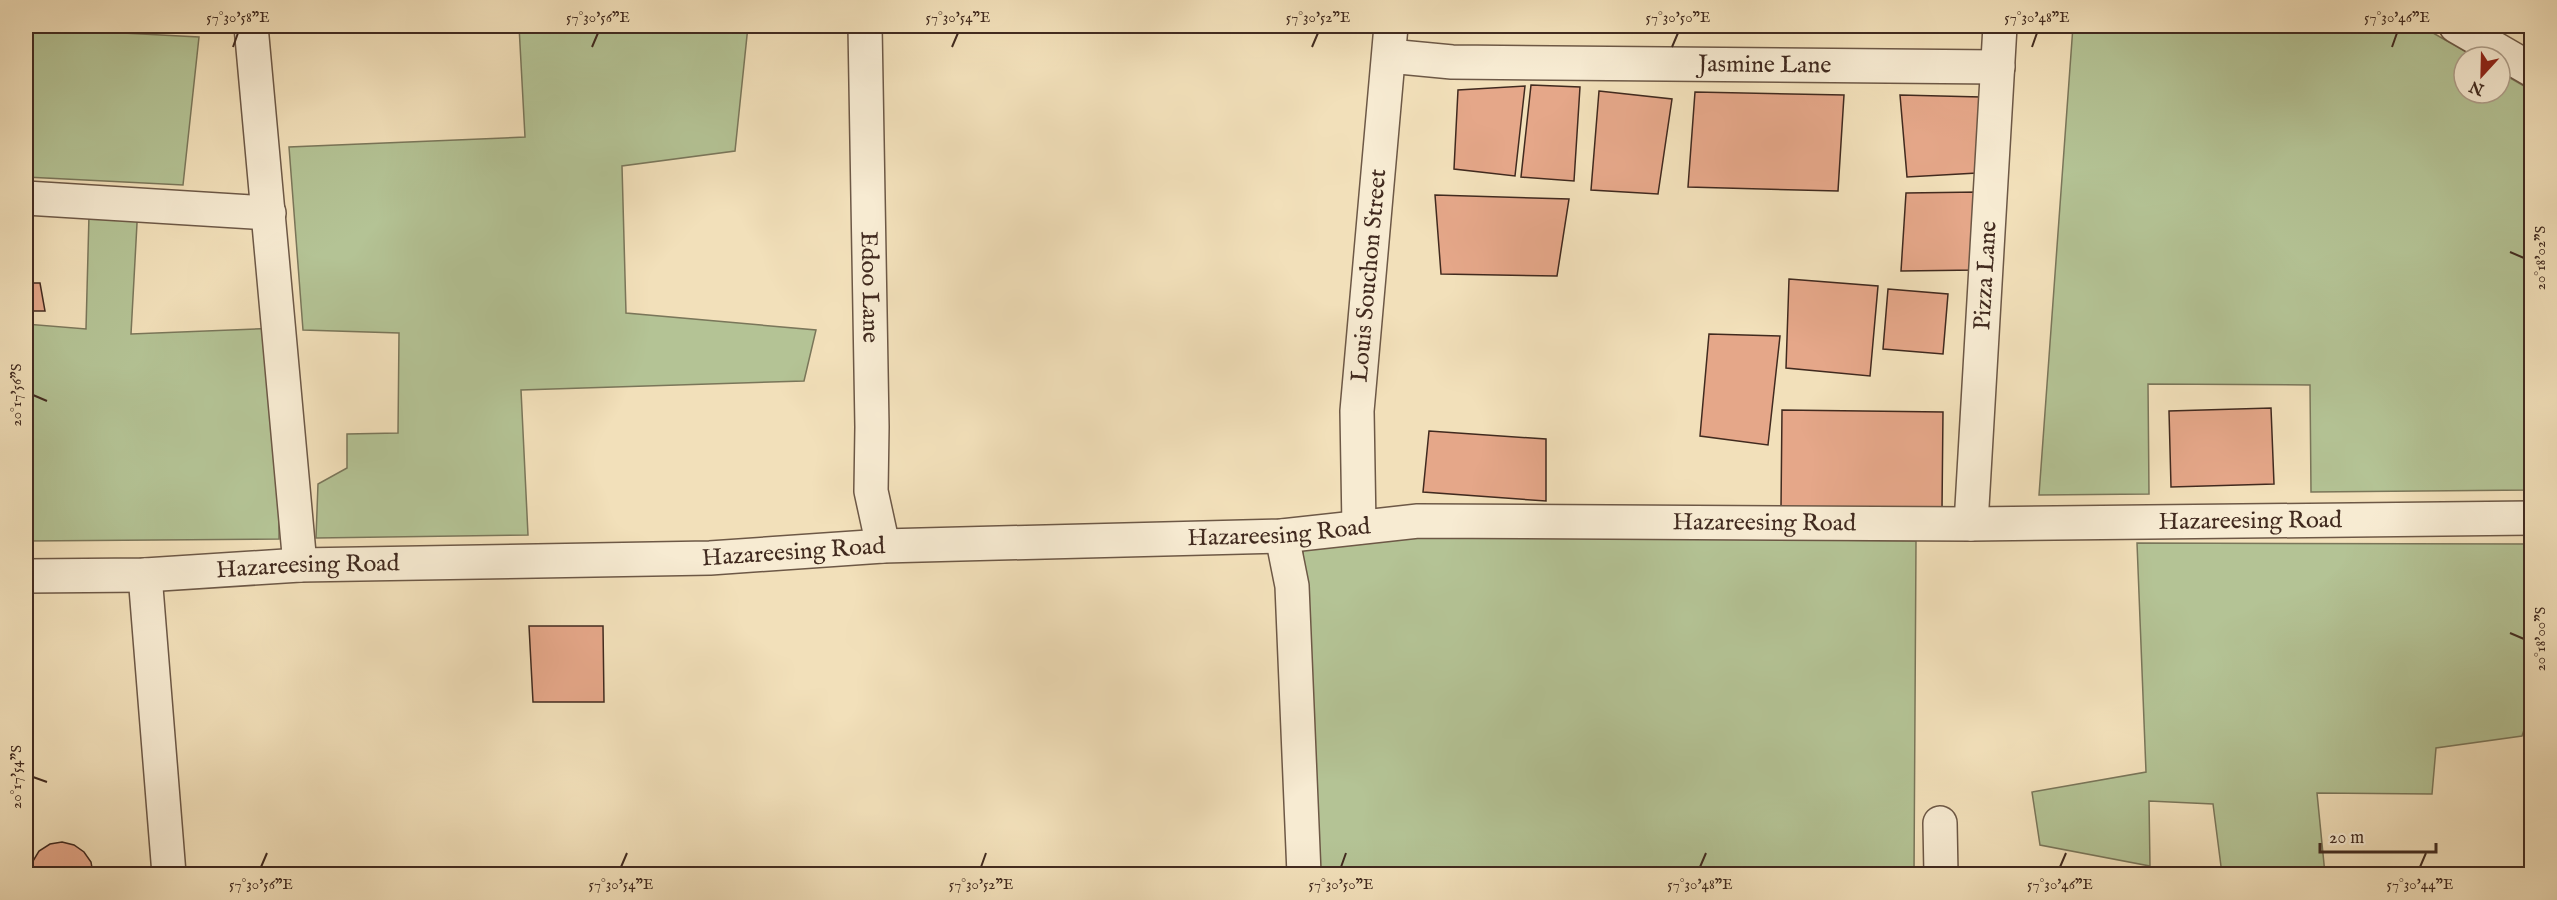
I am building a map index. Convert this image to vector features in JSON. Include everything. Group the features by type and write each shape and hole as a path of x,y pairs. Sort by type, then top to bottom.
{"street":[{"path":"251,26 300,566"},
{"name":"Edoo Lane","path":"865,26 872,428 871,491 883,546"},
{"name":"Pizza Lane","path":"1971,524 2000,26"},
{"path":"2456,26 2532,70"},
{"name":"Jasmine Lane","path":"1390,41 1452,62 1998,67"},
{"name":"Louis Souchon Street","path":"1359,527 1358,411 1390,41"},
{"path":"26,198 269,213"},
{"name":"Hazareesing Road","path":"26,576 145,575 300,566 710,558 883,546 1282,536 1418,521 1971,524 2532,518"},
{"path":"1282,536 1292,586 1304,874"},
{"path":"145,575 170,874"},
{"path":"1940,823 1941,874"}],"green space":[{"path":"519,26 748,26 735,151 622,166 626,313 816,330 804,381 521,390 528,535 316,538 318,484 347,468 347,434 398,433 399,333 303,330 289,147 525,137"},
{"path":"2073,26 2421,26 2454,45 2452,45 2452,105 2512,105 2512,79 2531,90 2531,490 2311,492 2310,385 2148,384 2149,494 2039,495"},
{"path":"26,28 199,37 183,185 26,177"},
{"path":"138,205 131,334 279,328 279,539 26,541 26,324 86,329 89,215"},
{"path":"1302,534 1916,541 1914,874 1319,874"},
{"path":"2137,543 2531,544 2532,706 2522,736 2436,748 2432,794 2317,793 2325,874 2222,874 2213,804 2149,801 2150,866 2040,845 2032,792 2146,772"}],"building":[{"path":"1531,85 1580,87 1574,181 1521,177"},
{"path":"1525,86 1515,176 1454,169 1458,90"},
{"path":"1599,91 1672,99 1658,194 1591,190"},
{"path":"1695,92 1844,95 1838,191 1688,187"},
{"path":"1900,95 1981,97 1977,173 1907,177"},
{"path":"1979,192 1977,270 1901,271 1906,193"},
{"path":"1435,195 1569,199 1557,276 1441,274"},
{"path":"1789,279 1878,286 1870,376 1786,368"},
{"path":"26,283 40,283 45,311 26,311"},
{"path":"1888,289 1948,294 1943,354 1883,349"},
{"path":"1709,334 1780,336 1768,445 1700,436"},
{"path":"2271,408 2274,484 2171,487 2169,411"},
{"path":"1782,410 1943,412 1942,509 1781,507"},
{"path":"1429,431 1546,439 1546,501 1423,492"},
{"path":"529,626 603,626 604,702 533,702"},
{"path":"62,842 74,845 84,852 91,862 93,874 30,874 33,861 39,851 50,844"}]}
